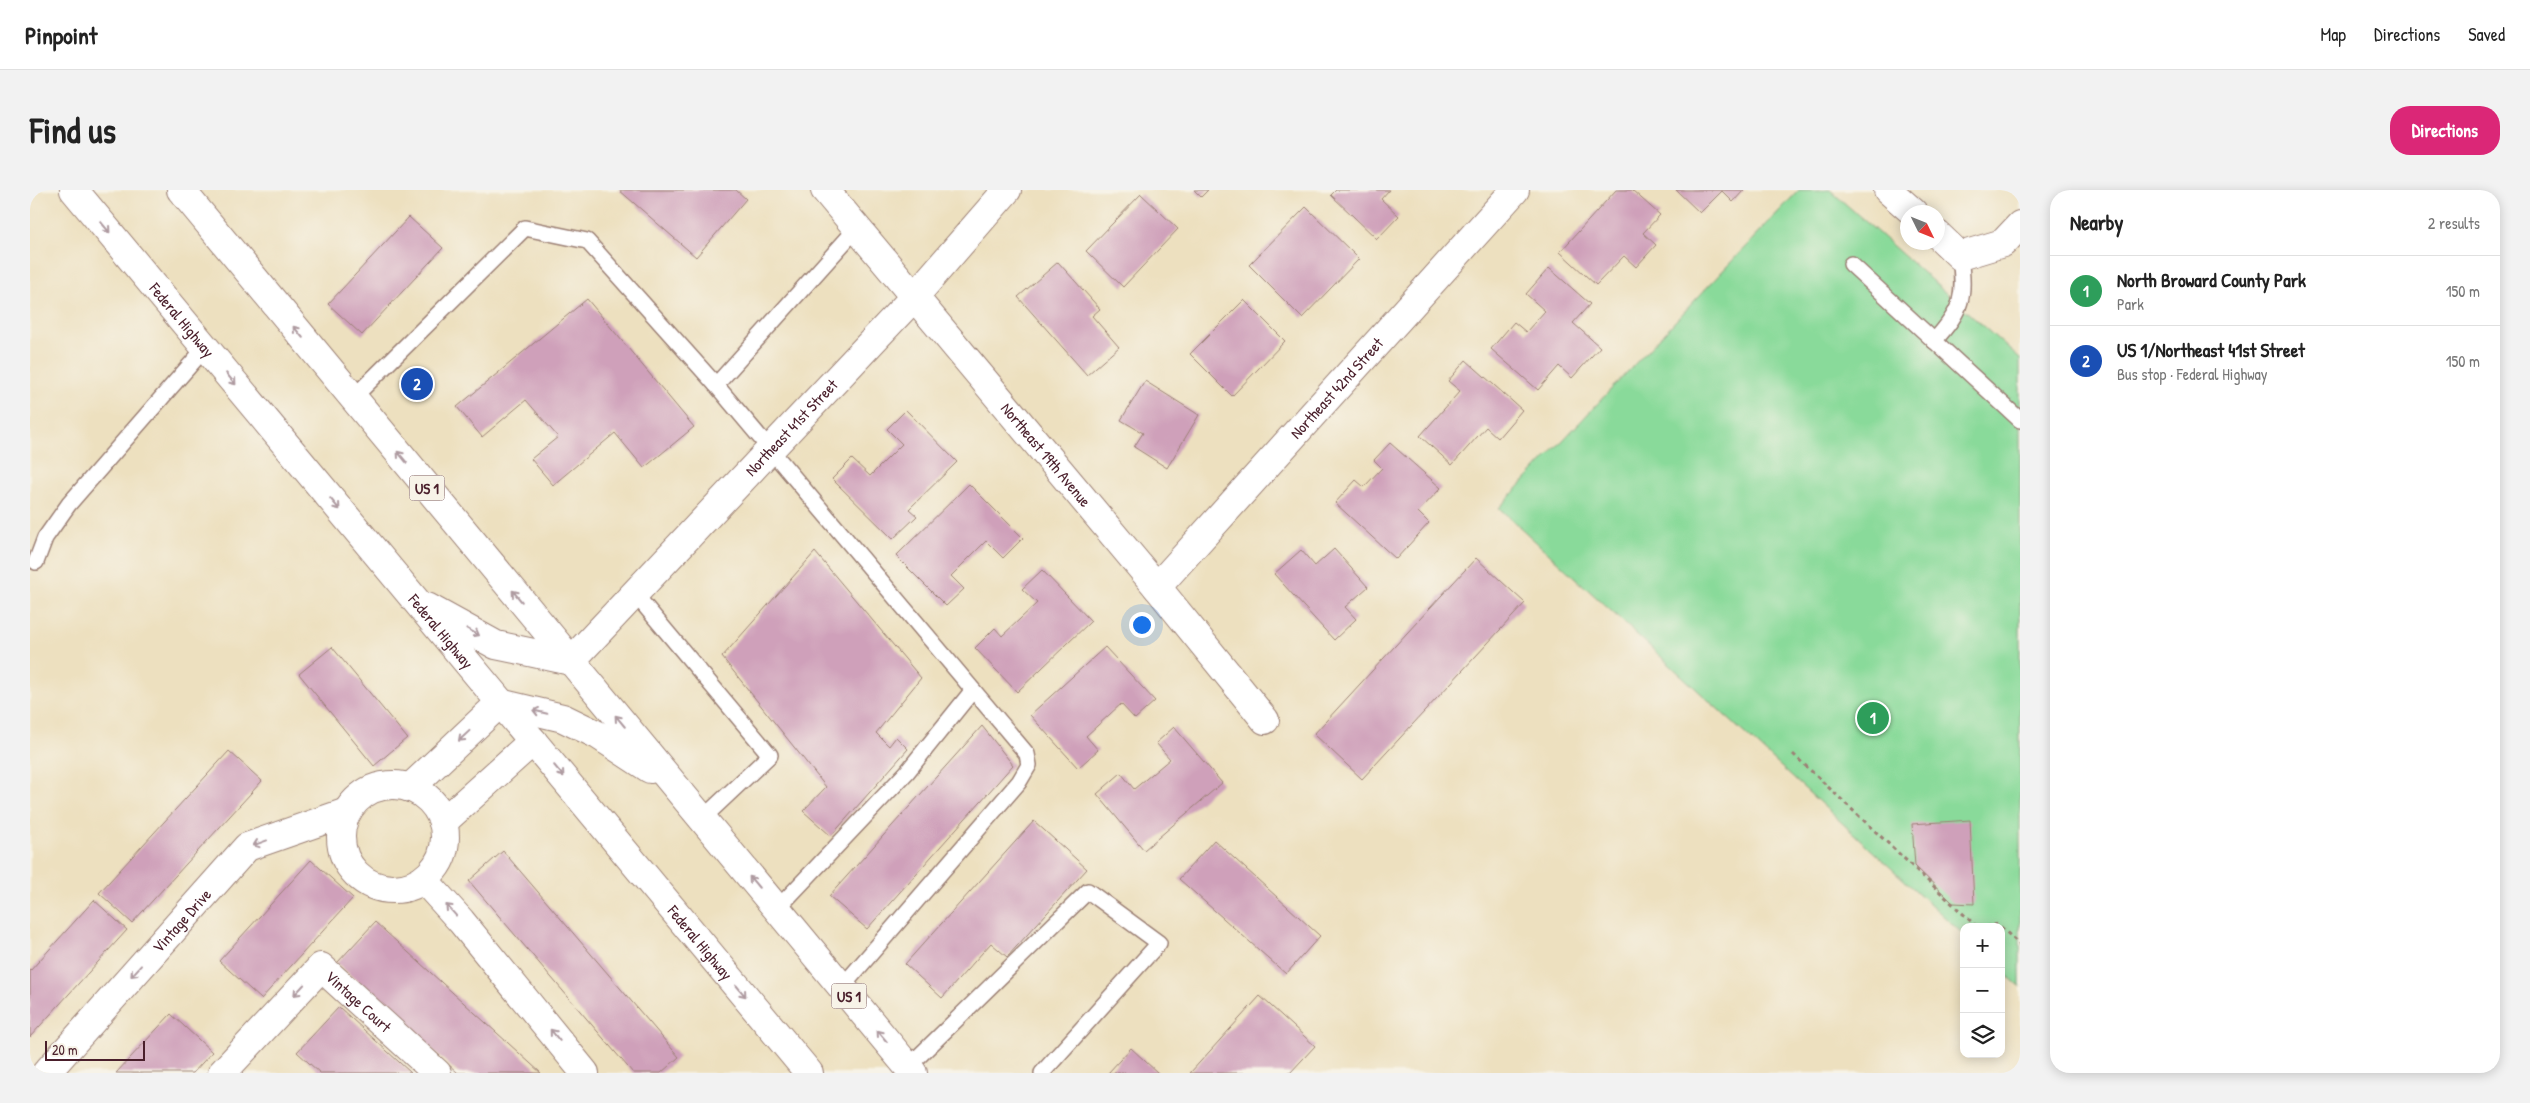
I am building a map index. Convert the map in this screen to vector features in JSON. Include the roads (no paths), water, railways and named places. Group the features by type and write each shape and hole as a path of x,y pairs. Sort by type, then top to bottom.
{"street":[{"name":"Federal Highway","path":"74,190 809,1073"},
{"name":"US 1","path":"181,190 911,1070"},
{"name":"Northeast 19th Avenue","path":"825,190 1157,587 1265,720"},
{"name":"Northeast 41st Street","path":"571,662 915,296 1007,190"},
{"name":"Northeast 42nd Street","path":"1157,587 1515,190"},
{"path":"1888,190 1905,205"},
{"path":"1945,242 1960,256 2003,243 2020,224"},
{"path":"415,600 496,645 571,662"},
{"path":"410,788 500,703 563,718 598,735 674,785"},
{"path":"443,822 533,741"},
{"path":"396,785 410,788 425,796 436,807 443,822 445,838 442,854 435,868 424,880 410,887 392,890 374,887 358,878 347,864 341,847 341,829 347,812 356,800 368,791 381,786 396,785"},
{"name":"Vintage Drive","path":"46,1073 247,847 347,812"},
{"path":"424,880 461,921 586,1073"},
{"name":"Vintage Court","path":"222,1073 321,967 437,1073"}],"lane":[{"path":"353,398 525,228 587,241 716,385 770,450 860,552 1027,754 1029,765 1019,782 842,987"},
{"path":"716,385 856,228"},
{"path":"1934,341 1954,319 1964,288 1960,256"},
{"path":"1851,264 2020,420"},
{"path":"32,563 45,538 69,504 205,348"},
{"path":"635,594 770,755 702,819"},
{"path":"777,909 907,772 974,690"},
{"path":"911,1070 1088,891 1159,943 1042,1073"}],"place":[{"name":"US 1/Northeast 41st Street","path":"417,384"},
{"name":"North Broward County Park","path":"1873,718"}]}
